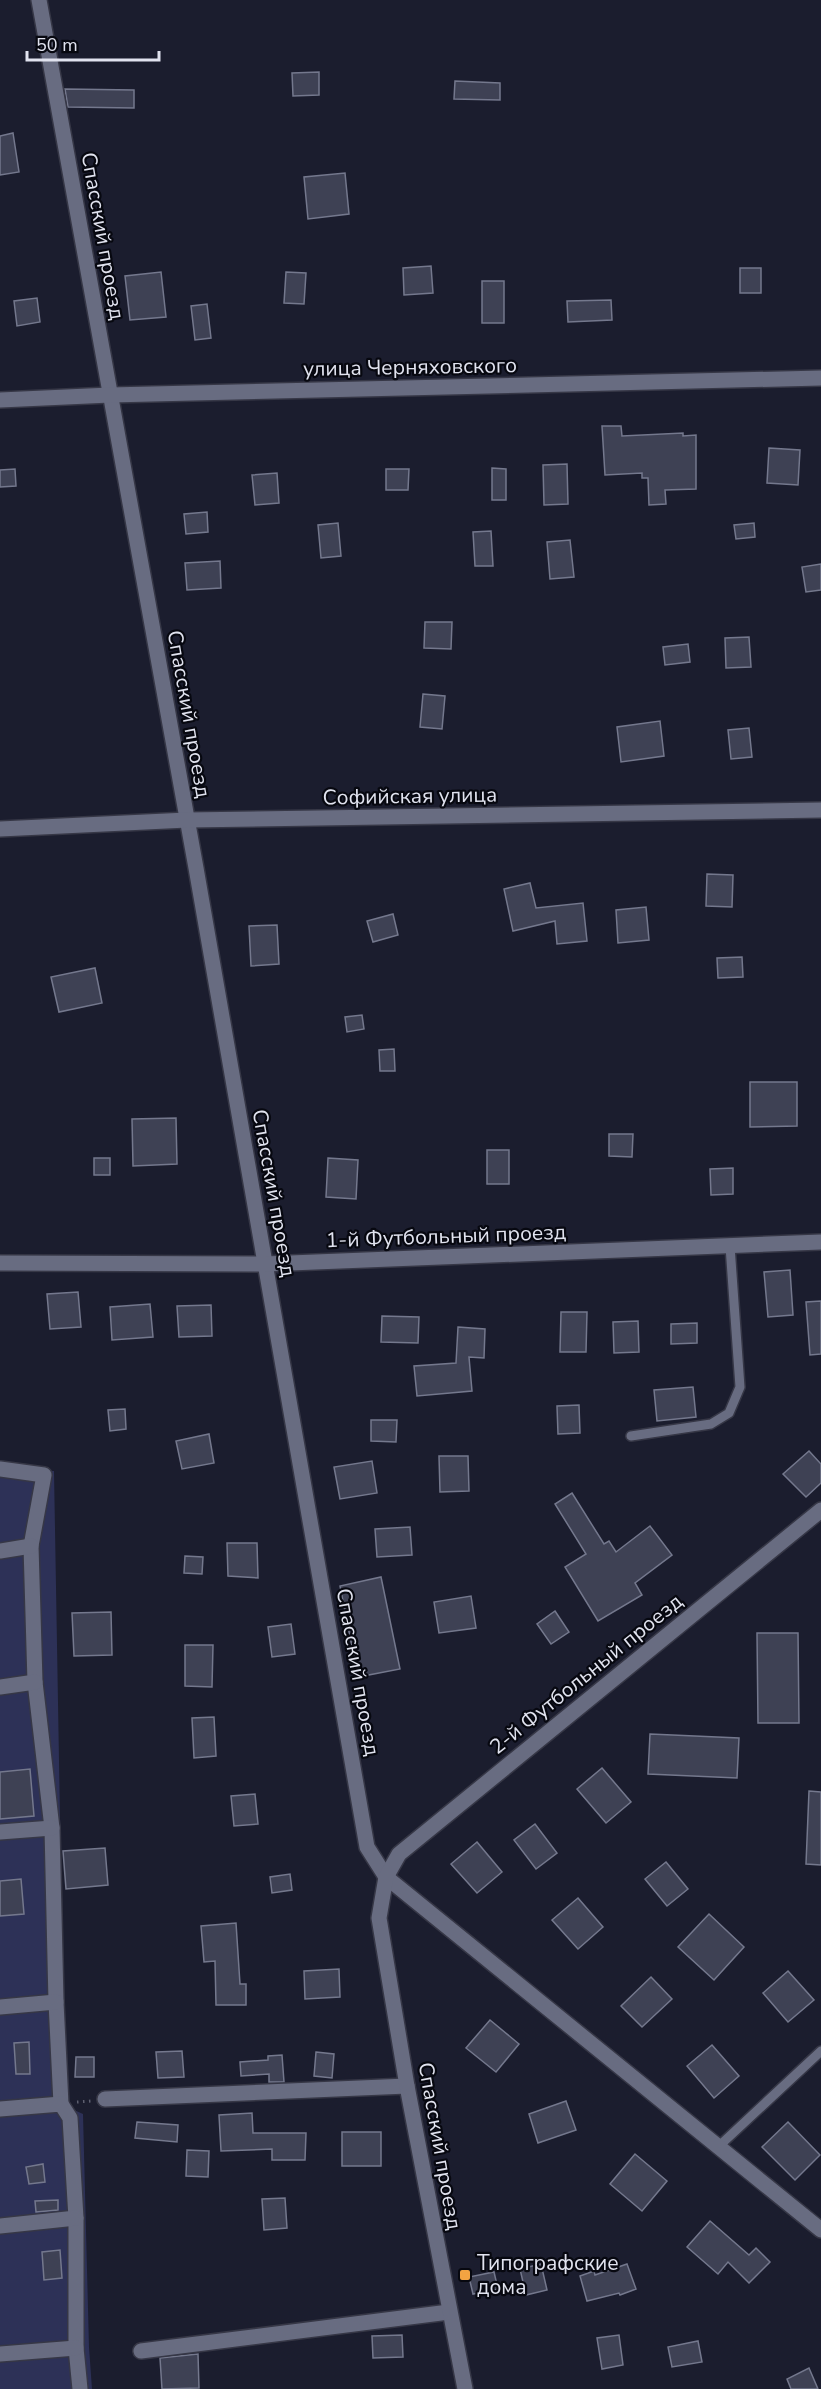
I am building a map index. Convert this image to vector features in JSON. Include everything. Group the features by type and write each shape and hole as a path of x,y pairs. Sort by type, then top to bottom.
{"street":[{"name":"Спасский проезд","path":"39,0 187,820 367,1847 386,1877 379,1918 407,2086 465,2389"},
{"name":"улица Черняховского","path":"0,400 110,394 821,378"},
{"name":"Софийская улица","path":"0,829 187,820 821,810"},
{"name":"1-й Футбольный проезд","path":"0,1263 265,1264 821,1242"},
{"path":"0,1470 44,1475 31,1546 35,1682 52,1828 61,2104 70,2118 76,2218 76,2348 80,2389"},
{"name":"2-й Футбольный проезд","path":"386,1877 399,1854 821,1510"},
{"path":"0,1551 31,1546"},
{"path":"0,1687 35,1682"},
{"path":"0,1832 52,1828"},
{"path":"386,1877 821,2230"},
{"path":"0,2007 56,2002"},
{"path":"105,2099 407,2086"},
{"path":"0,2109 61,2104"},
{"path":"0,2226 76,2218"},
{"path":"141,2351 449,2312"},
{"path":"0,2354 76,2348"}],"lane":[{"path":"631,1436 711,1424 729,1413 740,1387 730,1246"},
{"path":"718,2147 821,2051"}],"path":[{"path":"61,2104 105,2099"}],"shaded area":[{"path":"0,1468 54,1471 65,2106 83,2114 92,2389 0,2389"}],"building":[{"path":"319,72 319,95 293,96 292,73"},
{"path":"455,81 500,83 500,100 454,99"},
{"path":"65,89 134,90 134,108 68,107"},
{"path":"13,133 19,172 0,175 0,136"},
{"path":"345,173 349,214 308,219 304,177"},
{"path":"431,266 433,293 404,295 403,268"},
{"path":"740,268 761,268 761,293 740,293"},
{"path":"161,272 166,317 130,320 125,276"},
{"path":"286,272 306,273 304,304 284,303"},
{"path":"482,281 504,281 504,323 482,323"},
{"path":"37,298 40,322 17,326 14,301"},
{"path":"611,300 612,320 568,322 567,301"},
{"path":"207,304 211,338 195,340 191,306"},
{"path":"602,426 621,426 622,436 683,433 683,436 696,435 696,489 665,490 666,504 649,505 648,478 642,478 642,473 605,475"},
{"path":"769,448 800,450 798,485 767,483"},
{"path":"567,464 568,504 544,505 543,465"},
{"path":"492,468 506,469 506,500 492,500"},
{"path":"15,469 16,486 0,487 0,470"},
{"path":"386,469 409,469 408,490 386,490"},
{"path":"277,473 279,503 255,505 252,475"},
{"path":"207,512 208,532 186,534 184,514"},
{"path":"338,523 341,556 321,558 318,525"},
{"path":"754,523 755,537 736,539 734,525"},
{"path":"491,531 493,566 475,566 473,532"},
{"path":"570,540 574,577 550,579 547,542"},
{"path":"220,561 221,588 187,590 185,563"},
{"path":"821,564 821,590 806,592 802,567"},
{"path":"425,622 452,622 451,649 424,648"},
{"path":"749,637 751,667 726,668 725,638"},
{"path":"688,644 690,662 665,665 663,647"},
{"path":"423,694 445,696 442,729 420,727"},
{"path":"660,721 664,756 621,762 617,727"},
{"path":"749,728 752,757 731,759 728,730"},
{"path":"707,874 733,875 732,907 706,906"},
{"path":"530,883 536,908 583,903 587,941 557,944 555,921 513,931 504,889"},
{"path":"646,907 649,940 618,943 616,910"},
{"path":"393,914 398,935 373,942 367,921"},
{"path":"277,925 279,964 251,966 249,926"},
{"path":"742,957 743,977 718,978 717,958"},
{"path":"95,968 102,1003 59,1012 51,977"},
{"path":"362,1015 364,1029 347,1032 345,1017"},
{"path":"394,1049 395,1071 380,1071 379,1050"},
{"path":"750,1082 797,1082 797,1126 750,1127"},
{"path":"176,1118 177,1164 133,1166 132,1119"},
{"path":"609,1134 633,1134 632,1157 609,1156"},
{"path":"487,1150 509,1150 509,1184 487,1184"},
{"path":"94,1158 110,1158 110,1175 94,1175"},
{"path":"328,1158 358,1160 356,1199 326,1197"},
{"path":"733,1168 733,1194 711,1195 710,1169"},
{"path":"790,1270 793,1315 768,1317 764,1272"},
{"path":"78,1292 81,1327 50,1329 47,1294"},
{"path":"821,1301 821,1354 810,1355 806,1302"},
{"path":"150,1304 153,1337 112,1340 110,1307"},
{"path":"211,1305 212,1336 179,1337 177,1306"},
{"path":"561,1312 587,1312 586,1352 560,1352"},
{"path":"382,1316 419,1317 418,1343 381,1342"},
{"path":"638,1321 639,1352 614,1353 613,1322"},
{"path":"697,1323 697,1343 671,1344 671,1324"},
{"path":"458,1327 485,1329 484,1358 469,1357 472,1391 417,1396 414,1366 456,1363"},
{"path":"693,1387 696,1417 657,1421 654,1390"},
{"path":"579,1405 580,1433 558,1434 557,1406"},
{"path":"125,1409 126,1429 110,1431 108,1410"},
{"path":"371,1420 397,1420 396,1442 371,1441"},
{"path":"209,1434 214,1463 182,1469 176,1441"},
{"path":"809,1451 821,1464 821,1483 806,1497 783,1474"},
{"path":"439,1456 468,1456 469,1491 440,1492"},
{"path":"372,1461 377,1493 340,1499 334,1467"},
{"path":"572,1493 604,1544 609,1541 616,1552 650,1526 672,1555 635,1583 642,1595 598,1621 565,1567 586,1554 555,1504"},
{"path":"410,1527 412,1555 377,1557 375,1529"},
{"path":"227,1543 257,1543 258,1578 228,1576"},
{"path":"185,1556 203,1557 202,1574 184,1573"},
{"path":"381,1577 400,1669 358,1677 340,1586"},
{"path":"471,1596 476,1628 439,1633 434,1602"},
{"path":"555,1611 569,1632 551,1644 537,1624"},
{"path":"111,1612 112,1655 74,1656 72,1613"},
{"path":"291,1624 295,1654 272,1657 268,1627"},
{"path":"757,1633 798,1633 799,1723 758,1723"},
{"path":"185,1645 213,1645 212,1687 185,1686"},
{"path":"214,1717 216,1756 194,1758 192,1718"},
{"path":"650,1734 739,1738 737,1778 648,1774"},
{"path":"602,1768 631,1802 606,1823 577,1789"},
{"path":"30,1769 34,1816 0,1819 0,1772"},
{"path":"809,1791 821,1792 821,1865 806,1864"},
{"path":"255,1794 258,1824 234,1826 231,1796"},
{"path":"535,1824 557,1853 536,1869 514,1840"},
{"path":"477,1842 502,1872 477,1893 451,1864"},
{"path":"105,1848 108,1885 66,1889 63,1851"},
{"path":"666,1862 688,1889 667,1906 645,1879"},
{"path":"290,1874 292,1890 272,1893 270,1877"},
{"path":"21,1879 24,1914 0,1916 0,1881"},
{"path":"578,1898 603,1927 578,1949 552,1920"},
{"path":"709,1914 744,1947 714,1980 678,1947"},
{"path":"236,1923 240,1984 246,1984 246,2005 216,2005 215,1961 204,1962 201,1926"},
{"path":"339,1969 340,1997 305,1999 304,1971"},
{"path":"788,1971 814,2000 788,2022 763,1993"},
{"path":"651,1977 672,1999 642,2027 621,2006"},
{"path":"490,2020 519,2044 496,2072 466,2048"},
{"path":"29,2042 30,2074 16,2074 14,2043"},
{"path":"712,2045 739,2076 714,2098 687,2066"},
{"path":"182,2051 184,2077 158,2078 156,2052"},
{"path":"316,2052 334,2054 332,2078 314,2076"},
{"path":"282,2055 284,2082 269,2082 269,2074 241,2076 240,2062 268,2060 268,2056"},
{"path":"76,2057 94,2057 94,2077 75,2077"},
{"path":"566,2101 576,2130 538,2143 529,2114"},
{"path":"252,2113 253,2133 306,2133 305,2160 272,2160 272,2149 221,2151 219,2115"},
{"path":"137,2122 178,2125 177,2142 135,2138"},
{"path":"788,2122 820,2155 795,2180 762,2147"},
{"path":"342,2132 381,2132 381,2166 342,2166"},
{"path":"187,2150 209,2151 208,2177 186,2176"},
{"path":"635,2154 667,2181 642,2211 610,2184"},
{"path":"43,2164 45,2182 29,2184 26,2167"},
{"path":"285,2198 287,2228 264,2230 262,2199"},
{"path":"58,2200 58,2210 36,2212 35,2201"},
{"path":"710,2221 749,2255 756,2248 770,2262 749,2283 728,2262 718,2274 687,2247"},
{"path":"60,2250 62,2278 44,2280 42,2252"},
{"path":"541,2264 547,2290 526,2295 520,2269"},
{"path":"627,2264 636,2289 620,2295 619,2293 587,2301 580,2276 594,2271 595,2275"},
{"path":"494,2272 498,2289 473,2294 469,2277"},
{"path":"402,2335 403,2357 373,2358 372,2336"},
{"path":"619,2335 623,2365 602,2369 597,2338"},
{"path":"698,2341 702,2362 672,2367 668,2347"},
{"path":"198,2354 199,2388 162,2389 160,2358"},
{"path":"809,2368 818,2389 791,2389 787,2379"}],"place":[{"name":"Типографские дома","path":"465,2275"}]}
